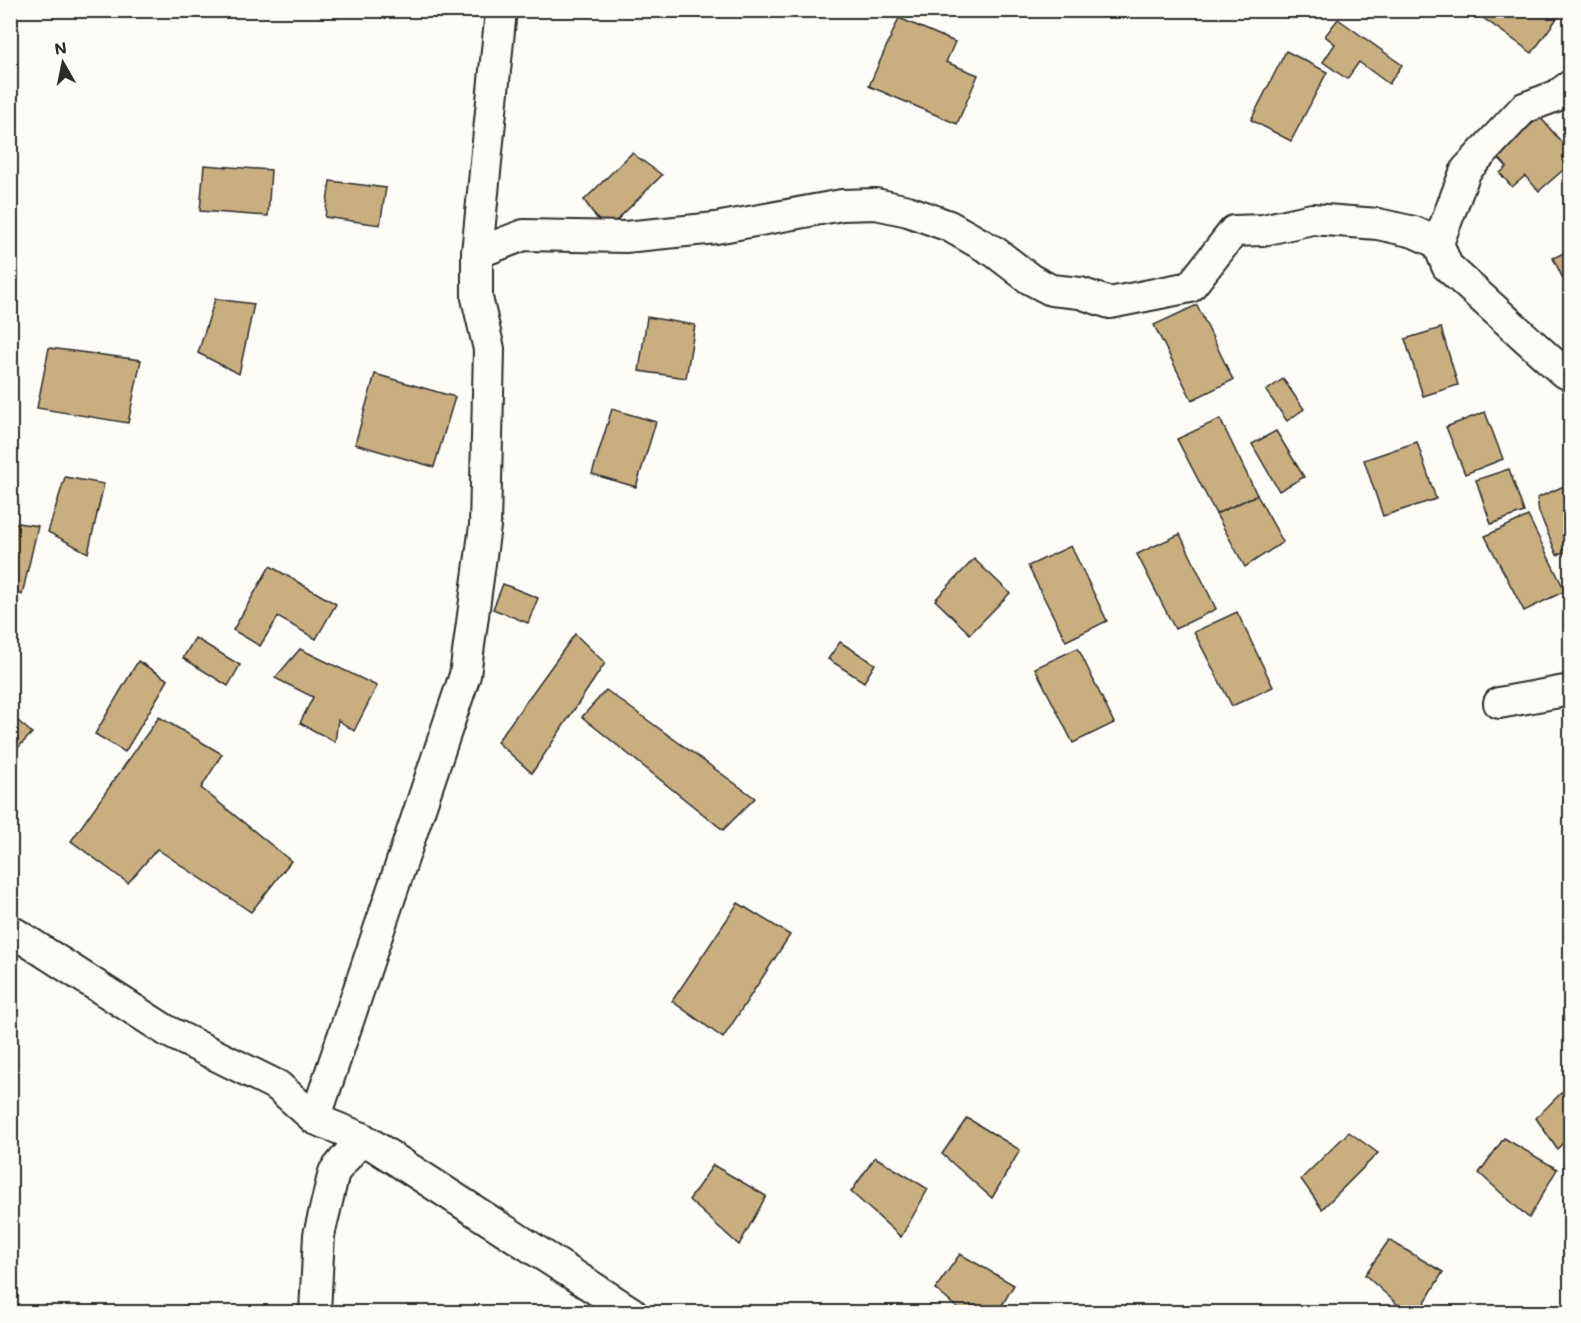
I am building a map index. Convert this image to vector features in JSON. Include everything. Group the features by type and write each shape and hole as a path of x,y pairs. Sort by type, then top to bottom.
{"street":[{"path":"315,1119 465,675 485,526 489,349 477,298 477,254 501,10"},
{"path":"1570,86 1556,96 1524,108 1466,170 1438,243 1447,266 1562,371 1570,375"},
{"path":"477,254 524,235 625,237 716,228 842,205 876,204 908,211 949,226 995,252 1030,279 1051,290 1080,293 1110,303 1190,287 1234,231 1263,230 1312,219 1377,224 1414,232 1438,243"},
{"path":"1499,703 1570,690"},
{"path":"10,930 167,1031 278,1086 315,1119 362,1137 631,1312"},
{"path":"315,1312 319,1235 334,1172 362,1137"}],"building":[{"path":"1487,10 1563,10 1532,53 1482,17"},
{"path":"899,18 955,42 946,62 978,75 957,124 869,86"},
{"path":"1338,19 1402,65 1389,84 1359,62 1347,79 1323,62 1335,44 1325,36"},
{"path":"1286,51 1327,72 1291,141 1251,120"},
{"path":"1540,117 1570,152 1570,164 1539,191 1525,176 1512,187 1500,173 1507,167 1496,155"},
{"path":"632,153 662,175 606,231 584,200"},
{"path":"204,165 271,170 268,216 200,211"},
{"path":"330,181 386,188 380,225 325,217"},
{"path":"1570,250 1570,293 1553,258"},
{"path":"215,299 254,304 239,374 198,353"},
{"path":"1197,305 1233,380 1192,400 1154,325"},
{"path":"647,317 695,325 686,378 639,371"},
{"path":"1441,328 1458,385 1423,396 1405,339"},
{"path":"49,348 141,360 128,423 37,408"},
{"path":"375,374 455,397 434,467 355,444"},
{"path":"1283,379 1304,409 1287,421 1266,391"},
{"path":"612,409 656,422 636,487 592,474"},
{"path":"1485,412 1503,459 1465,474 1446,427"},
{"path":"1220,419 1257,495 1216,514 1177,439"},
{"path":"1276,431 1304,477 1279,491 1252,444"},
{"path":"1570,431 1570,459 1565,452 1564,432"},
{"path":"1417,442 1436,499 1383,516 1364,460"},
{"path":"1509,469 1524,512 1491,524 1476,480"},
{"path":"65,477 104,484 88,553 48,532"},
{"path":"1564,486 1570,496 1570,550 1557,555 1539,512 1537,498"},
{"path":"1257,495 1283,542 1245,567 1216,514"},
{"path":"1528,516 1565,591 1524,611 1485,536"},
{"path":"10,522 38,526 22,595 10,589"},
{"path":"1180,534 1216,609 1175,629 1137,554"},
{"path":"1071,546 1107,621 1066,641 1028,566"},
{"path":"974,559 1010,593 970,634 935,600"},
{"path":"270,566 336,604 316,639 278,617 260,646 233,630"},
{"path":"503,584 538,598 528,623 493,609"},
{"path":"1237,612 1273,687 1232,706 1194,632"},
{"path":"575,634 605,663 532,773 497,742"},
{"path":"195,638 240,665 228,686 183,658"},
{"path":"840,642 875,664 864,682 828,659"},
{"path":"1078,648 1114,723 1073,743 1035,668"},
{"path":"300,649 377,686 354,731 338,720 335,742 300,723 313,697 275,678"},
{"path":"138,661 168,680 125,752 95,734"},
{"path":"606,690 755,798 723,830 582,717"},
{"path":"10,714 32,733 10,756"},
{"path":"159,717 222,754 201,788 291,861 251,912 157,849 128,883 71,841"},
{"path":"738,903 790,935 723,1038 672,1001"},
{"path":"1570,1084 1570,1136 1557,1149 1536,1118"},
{"path":"967,1118 1020,1150 992,1198 942,1154"},
{"path":"1349,1132 1378,1153 1322,1209 1301,1179"},
{"path":"1504,1138 1557,1169 1529,1218 1479,1173"},
{"path":"875,1157 928,1189 901,1237 851,1192"},
{"path":"713,1165 766,1196 739,1245 689,1200"},
{"path":"1389,1240 1443,1272 1419,1312 1406,1312 1365,1275"},
{"path":"960,1254 1014,1285 998,1312 962,1312 935,1289"}]}
